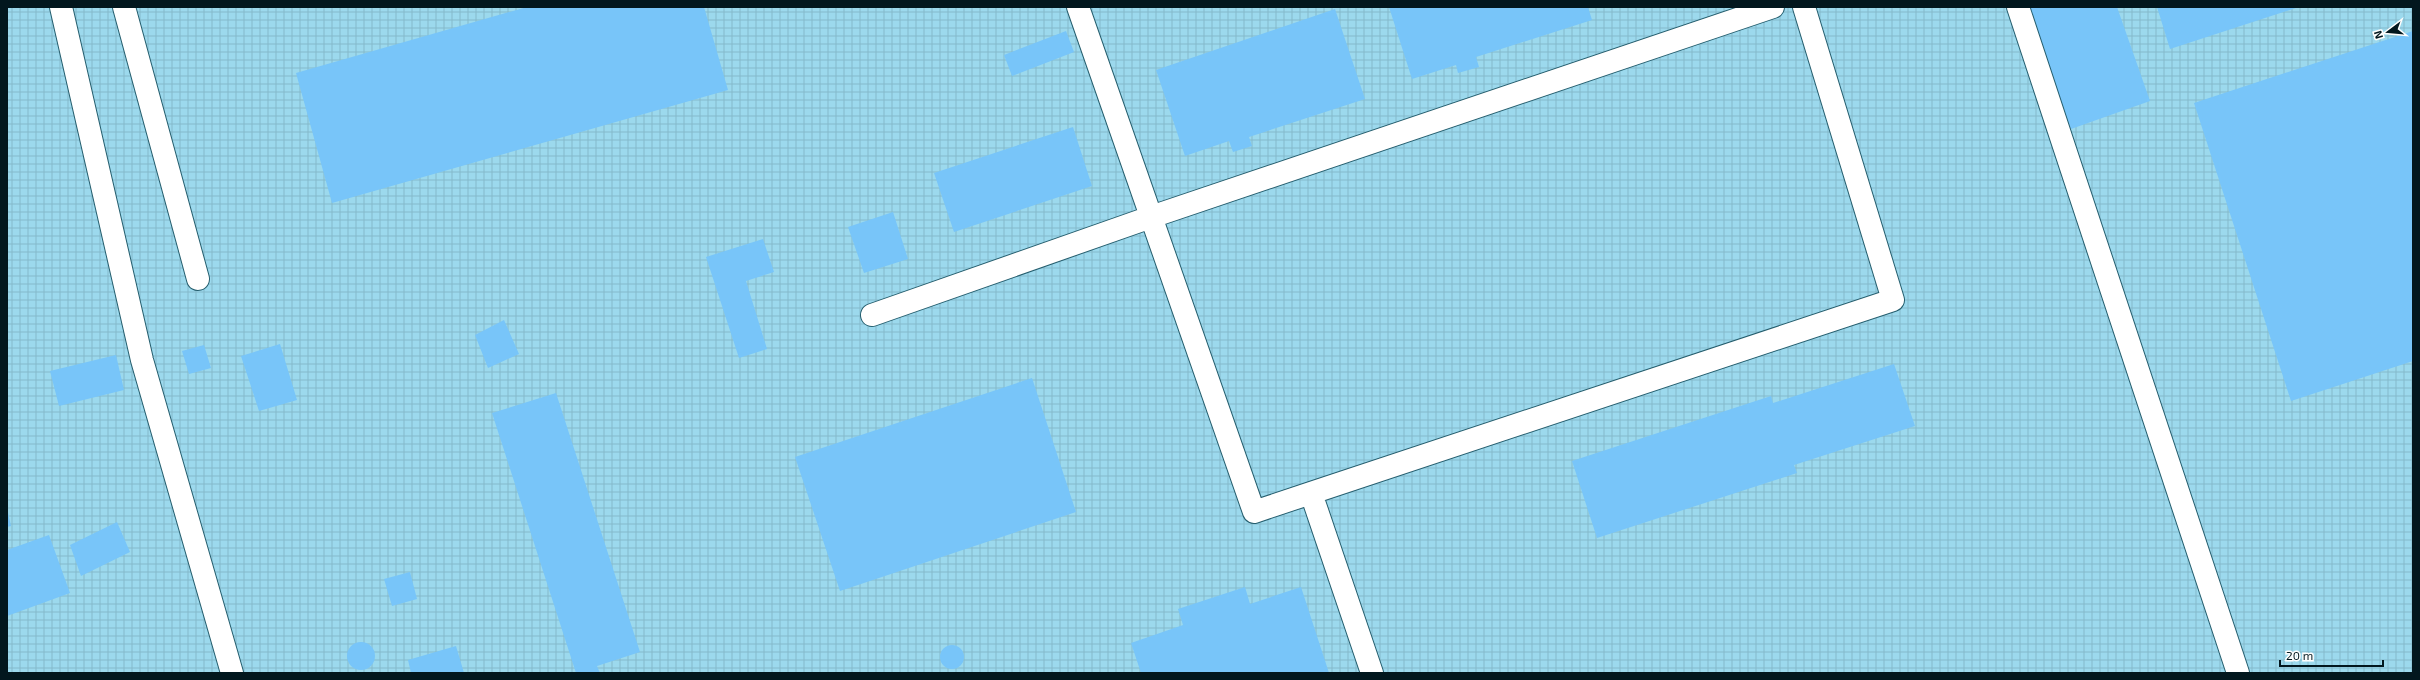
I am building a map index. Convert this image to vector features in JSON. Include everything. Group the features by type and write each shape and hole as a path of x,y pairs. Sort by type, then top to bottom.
{"lane":[{"path":"61,7 142,360 232,673"},
{"path":"124,7 198,279"},
{"path":"1078,7 1254,512 1893,300 1804,7"},
{"path":"872,315 1151,217 1773,7"},
{"path":"2018,7 2238,673"},
{"path":"1311,493 1372,673"}],"shaded area":[{"path":"7,7 2413,7 2413,673 7,673"}],"building":[{"path":"527,7 704,7 728,90 332,203 296,73"},
{"path":"1389,7 1588,7 1592,20 1476,57 1479,67 1458,73 1456,65 1412,79"},
{"path":"2027,7 2117,7 2150,101 2071,129"},
{"path":"2157,7 2299,7 2170,49"},
{"path":"1335,9 1365,99 1249,137 1252,146 1233,152 1229,141 1185,156 1156,70"},
{"path":"1066,31 1074,52 1012,76 1004,55"},
{"path":"2413,31 2413,361 2291,401 2194,103"},
{"path":"1073,127 1092,186 954,232 934,173"},
{"path":"893,212 908,259 864,273 848,227"},
{"path":"763,239 774,272 746,281 767,349 739,358 706,257"},
{"path":"504,320 519,354 488,368 475,335"},
{"path":"280,344 297,400 259,411 241,356"},
{"path":"204,345 211,368 189,374 182,351"},
{"path":"116,355 124,390 59,406 50,371"},
{"path":"1894,364 1915,426 1794,465 1797,473 1597,538 1572,461 1771,396 1773,403"},
{"path":"1032,378 1076,512 840,591 795,457"},
{"path":"556,393 640,652 597,666 600,673 576,673 492,413"},
{"path":"7,508 11,526 7,527"},
{"path":"117,522 130,552 81,576 70,545"},
{"path":"49,535 70,593 7,616 7,550"},
{"path":"410,572 417,599 392,606 384,579"},
{"path":"1245,587 1250,604 1301,587 1329,673 1141,673 1131,643 1183,625 1178,609"},
{"path":"361,642 371,646 375,656 371,666 361,670 351,666 347,656 351,646"},
{"path":"952,645 961,648 964,657 961,666 952,669 943,666 940,657 943,648"},
{"path":"456,646 464,673 411,673 408,660"}]}
